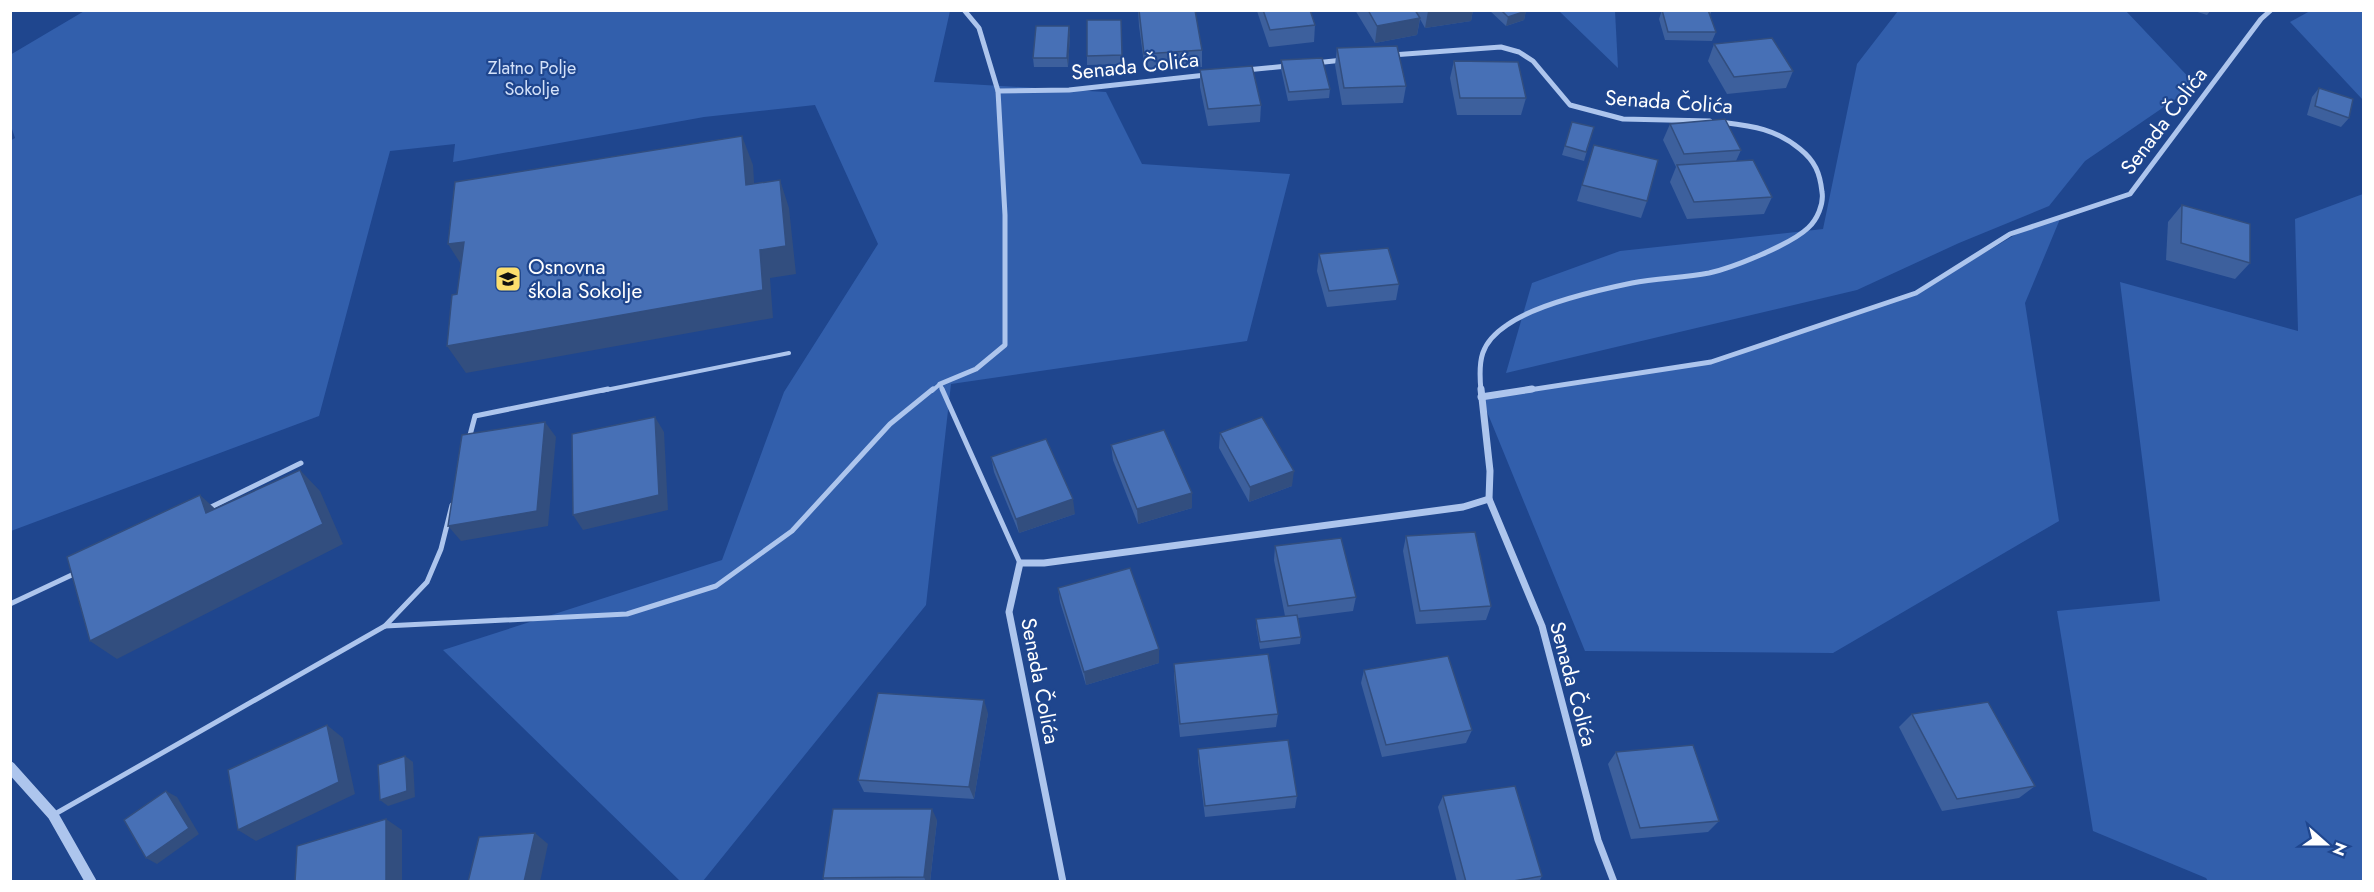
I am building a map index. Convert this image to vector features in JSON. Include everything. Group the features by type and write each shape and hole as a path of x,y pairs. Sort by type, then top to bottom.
{"street":[{"path":"940,384 976,369 1005,345 1005,214 998,91 979,28 964,10"},
{"name":"Senada Čolića","path":"1481,397 1711,362 1916,293 2010,234 2130,194 2261,19 2271,10"},
{"name":"Senada Čolića","path":"1379,56 1502,47 1519,51 1533,61 1570,105 1596,114 1623,119 1737,122 1765,128 1790,141 1811,158 1820,176 1823,197 1817,216 1807,229 1756,257 1710,273 1632,283 1557,303 1509,323 1487,340 1479,368 1490,471 1489,499 1542,626 1598,840 1614,882"},
{"path":"1311,63 1345,60"},
{"path":"1242,71 1299,65"},
{"name":"Senada Čolića","path":"998,91 1069,90 1219,74"},
{"path":"1020,563 1044,563 1463,507 1489,499"},
{"name":"Senada Čolića","path":"1020,563 1009,612 1063,882"},
{"path":"10,767 52,815 91,882"}],"lane":[{"path":"466,449 475,416 789,353"},
{"path":"385,626 627,615 716,586 792,531 890,424 940,384 1020,563"},
{"path":"204,510 301,463"},
{"path":"52,815 385,626 427,582 441,549 455,494"},
{"path":"10,604 86,568"}],"green space":[{"name":"Zlatno Polje Sokolje","path":"86,10 950,11 934,82 1106,92 1142,164 1290,174 1247,341 951,384 926,605 703,881 680,881 443,650 722,560 784,392 878,244 815,105 704,117 453,162 455,144 390,151 319,416 11,531 10,141 15,138 11,126 10,55"},
{"path":"1559,11 1615,11 1618,68"},
{"path":"1898,11 2126,11 2196,85 2085,161 2049,206 1959,243 1857,290 1506,373 1532,283 1620,251 1823,229 1857,64"},
{"path":"2310,11 2363,11 2363,100 2290,22"},
{"path":"2363,194 2363,881 2208,881 2206,878 2093,831 2057,611 2160,601 2120,282 2298,331 2295,219"},
{"path":"2060,219 2025,303 2059,521 1833,653 1585,651 1481,397 1711,362 1916,293 2025,229"}],"building":[{"path":"1139,10 1195,10 1202,50 1144,54"},
{"path":"1263,10 1310,10 1315,25 1270,30"},
{"path":"1368,10 1415,10 1420,18 1377,26"},
{"path":"1501,10 1526,10 1526,11 1508,17"},
{"path":"1662,10 1708,10 1716,32 1668,32"},
{"path":"1087,20 1121,20 1122,55 1087,56"},
{"path":"1036,26 1069,26 1067,58 1033,58"},
{"path":"1772,38 1793,71 1734,77 1714,44"},
{"path":"1397,46 1406,86 1344,88 1337,48"},
{"path":"1322,58 1330,89 1289,92 1281,60"},
{"path":"1454,61 1518,62 1526,98 1460,98"},
{"path":"1252,66 1261,105 1208,109 1200,70"},
{"path":"2319,88 2353,99 2349,118 2315,106"},
{"path":"1725,119 1741,150 1684,154 1670,124"},
{"path":"1572,122 1594,127 1586,152 1565,146"},
{"path":"742,136 746,185 780,180 786,246 760,250 763,290 447,346 452,295 457,294 464,242 448,244 455,182"},
{"path":"1594,145 1658,160 1647,201 1582,185"},
{"path":"1753,160 1772,197 1694,202 1677,165"},
{"path":"2182,205 2250,224 2250,263 2181,243"},
{"path":"1388,248 1399,284 1329,291 1319,254"},
{"path":"655,417 659,495 573,515 572,434"},
{"path":"1262,417 1294,471 1250,487 1220,433"},
{"path":"545,422 537,511 448,526 462,435"},
{"path":"1164,430 1192,493 1137,509 1111,445"},
{"path":"1046,439 1073,499 1016,519 991,457"},
{"path":"300,470 323,524 90,641 67,557 200,495 206,513"},
{"path":"1475,532 1491,606 1420,611 1406,536"},
{"path":"1341,538 1356,597 1288,606 1275,546"},
{"path":"1130,568 1159,649 1084,672 1058,588"},
{"path":"1297,615 1301,637 1260,642 1256,619"},
{"path":"1268,654 1278,714 1180,724 1174,664"},
{"path":"1448,656 1472,730 1386,745 1364,670"},
{"path":"878,693 984,700 969,787 858,780"},
{"path":"1988,702 2035,786 1957,799 1912,714"},
{"path":"327,725 339,782 238,830 228,770"},
{"path":"1288,740 1297,796 1205,806 1198,749"},
{"path":"1693,745 1719,821 1640,828 1616,752"},
{"path":"405,756 407,791 380,800 378,765"},
{"path":"1515,786 1542,876 1508,882 1466,882 1443,796"},
{"path":"166,791 189,828 146,858 124,820"},
{"path":"833,809 932,809 924,877 823,878"},
{"path":"386,819 386,882 295,882 297,846"},
{"path":"535,833 524,882 468,882 479,837"}],"place":[{"name":"Osnovna śkola Sokolje","path":"508,279"}]}
